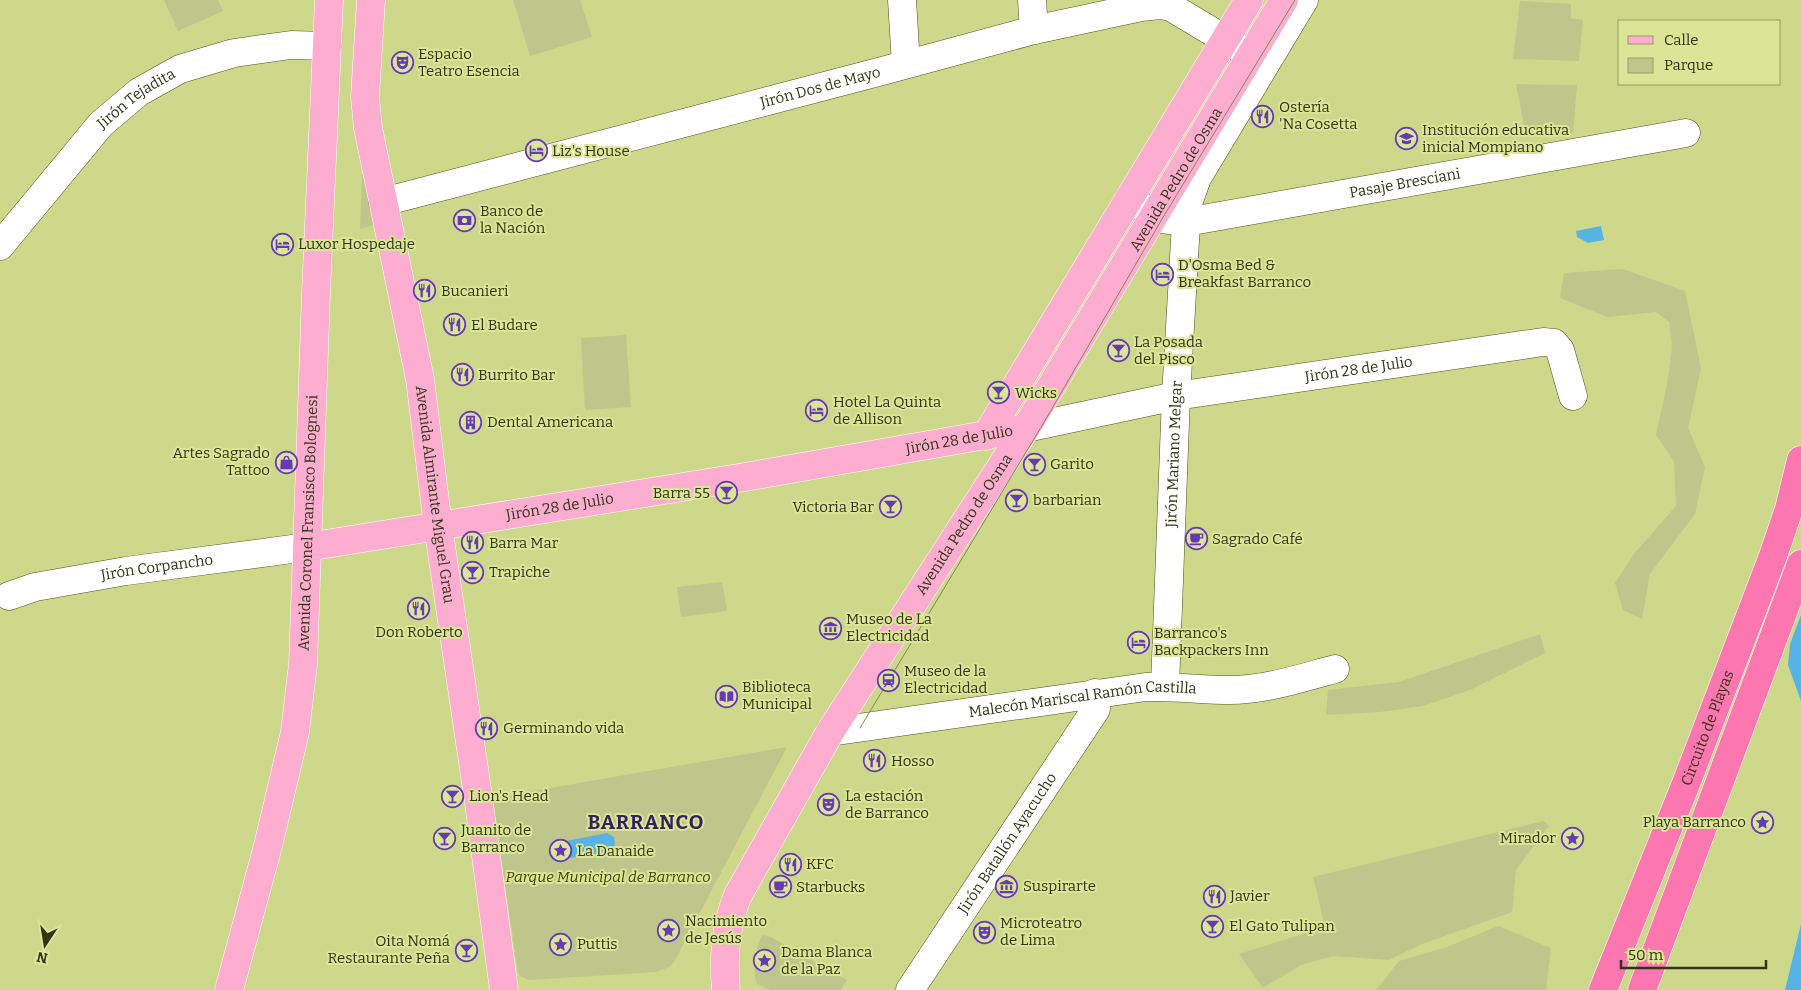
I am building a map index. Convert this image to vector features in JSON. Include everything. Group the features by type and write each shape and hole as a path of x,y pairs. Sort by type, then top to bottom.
{"highway":[{"name":"Circuito de Playas","path":"1603,990 1687,781 1773,556 1789,509 1801,460"},
{"name":"Circuito de Playas","path":"1642,990 1801,564"}],"main road":[{"name":"Avenida Coronel Fransisco Bolognesi","path":"229,990 268,846 294,732 303,664 316,292 329,0"},
{"name":"Avenida Almirante Miguel Grau","path":"371,0 365,97 368,128 420,379 438,526 478,796 504,990"},
{"name":"Avenida Pedro de Osma","path":"986,436 1249,0"},
{"name":"Avenida Pedro de Osma","path":"726,990 726,934 732,910 830,732 1026,428 1284,0"},
{"name":"Jirón 28 de Julio","path":"308,547 735,479 1026,428"}],"street":[{"path":"902,0 906,64"},
{"path":"1032,0 1034,30"},
{"name":"Avenida Pedro de Osma","path":"1186,222 1187,206 1197,178 1304,0"},
{"name":"Jirón Dos de Mayo","path":"383,202 1034,30 1141,7 1160,5 1171,7 1251,55"},
{"name":"Jirón Tejadita","path":"0,246 101,124 139,92 180,70 234,53 290,45 327,46"},
{"name":"Pasaje Bresciani","path":"1129,199 1162,219 1186,222 1686,133"},
{"name":"Jirón Mariano Melgar","path":"1165,686 1176,396 1186,222"},
{"name":"Jirón 28 de Julio","path":"1026,428 1176,396 1543,342 1554,343 1560,350 1573,396"},
{"name":"Jirón Corpancho","path":"3,598 35,587 126,571 308,547"},
{"name":"Malecón Mariscal Ramón Castilla","path":"830,732 1146,687 1165,686 1231,690 1254,688 1335,669"},
{"name":"Jirón Batallón Ayacucho","path":"910,990 1096,709 1095,693"}],"green space":[{"path":"164,0 218,0 223,11 178,31"},
{"path":"513,0 580,0 592,37 530,56"},
{"path":"1520,1 1571,4 1571,18 1583,20 1579,61 1513,59"},
{"path":"1516,84 1577,85 1573,133 1526,136"},
{"path":"362,175 368,176 377,224 360,229"},
{"path":"1623,269 1685,291 1701,368 1688,428 1705,467 1695,514 1650,574 1642,619 1623,610 1615,583 1633,555 1676,506 1674,461 1656,435 1667,384 1672,348 1669,322 1656,312 1607,317 1560,298 1564,273"},
{"path":"626,335 631,407 585,410 581,338"},
{"path":"722,582 727,611 681,617 677,587"},
{"path":"1540,634 1545,653 1470,690 1423,706 1380,712 1326,715 1328,690 1399,682"},
{"name":"Parque Municipal de Barranco","path":"787,747 674,962 669,967 656,972 529,980 520,976 492,798"},
{"path":"1544,821 1549,826 1516,870 1512,912 1422,944 1389,960 1333,956 1301,965 1263,988 1239,954 1325,927 1313,877"},
{"path":"1498,926 1551,948 1546,990 1376,990 1399,961 1447,947"},
{"path":"762,935 771,937 847,980 841,990 769,990 756,983 755,958"}],"water":[{"path":"1601,226 1604,240 1588,243 1577,237 1576,231"},
{"path":"1801,615 1801,701 1788,665 1790,644"},
{"path":"607,833 614,837 615,844 611,851 559,860 553,856 551,849 556,843"},
{"path":"1801,924 1801,990 1785,990"}],"tram line":[{"path":"860,728 1043,424 1162,219 1295,0"}],"place":[{"name":"Espacio Teatro Esencia","path":"402,63"},
{"name":"Ostería 'Na Cosetta","path":"1263,116"},
{"name":"Institución educativa inicial Mompiano","path":"1406,139"},
{"name":"Liz's House","path":"536,151"},
{"name":"Banco de la Nación","path":"464,220"},
{"name":"Luxor Hospedaje","path":"282,244"},
{"name":"D'Osma Bed & Breakfast Barranco","path":"1162,274"},
{"name":"Bucanieri","path":"425,291"},
{"name":"El Budare","path":"455,325"},
{"name":"La Posada del Pisco","path":"1118,351"},
{"name":"Burrito Bar","path":"462,375"},
{"name":"Wicks","path":"999,393"},
{"name":"Hotel La Quinta de Allison","path":"817,411"},
{"name":"Dental Americana","path":"471,422"},
{"name":"Artes Sagrado Tattoo","path":"286,462"},
{"name":"Garito","path":"1034,464"},
{"name":"Barra 55","path":"726,493"},
{"name":"barbarian","path":"1017,500"},
{"name":"Victoria Bar","path":"890,507"},
{"name":"Sagrado Café","path":"1196,539"},
{"name":"Barra Mar","path":"473,543"},
{"name":"Trapiche","path":"473,572"},
{"name":"Don Roberto","path":"419,609"},
{"name":"Museo de La Electricidad","path":"830,628"},
{"name":"Barranco's Backpackers Inn","path":"1138,642"},
{"name":"Museo de la Electricidad","path":"888,680"},
{"name":"Biblioteca Municipal","path":"726,696"},
{"name":"Germinando vida","path":"487,728"},
{"name":"Hosso","path":"875,761"},
{"name":"Lion's Head","path":"453,796"},
{"name":"La estación de Barranco","path":"829,805"},
{"name":"Playa Barranco","path":"1762,822"},
{"name":"Mirador","path":"1572,838"},
{"name":"Juanito de Barranco","path":"445,839"},
{"name":"La Danaide","path":"561,851"},
{"name":"KFC","path":"790,864"},
{"name":"Suspirarte","path":"1007,886"},
{"name":"Starbucks","path":"780,887"},
{"name":"Javier","path":"1214,896"},
{"name":"El Gato Tulipan","path":"1213,926"},
{"name":"Nacimiento de Jesús","path":"669,930"},
{"name":"Microteatro de Lima","path":"984,932"},
{"name":"Puttis","path":"561,944"},
{"name":"Oita Nomá Restaurante Peña","path":"466,950"},
{"name":"Dama Blanca de la Paz","path":"765,961"}],"district":[{"name":"BARRANCO","path":"646,822"}]}
